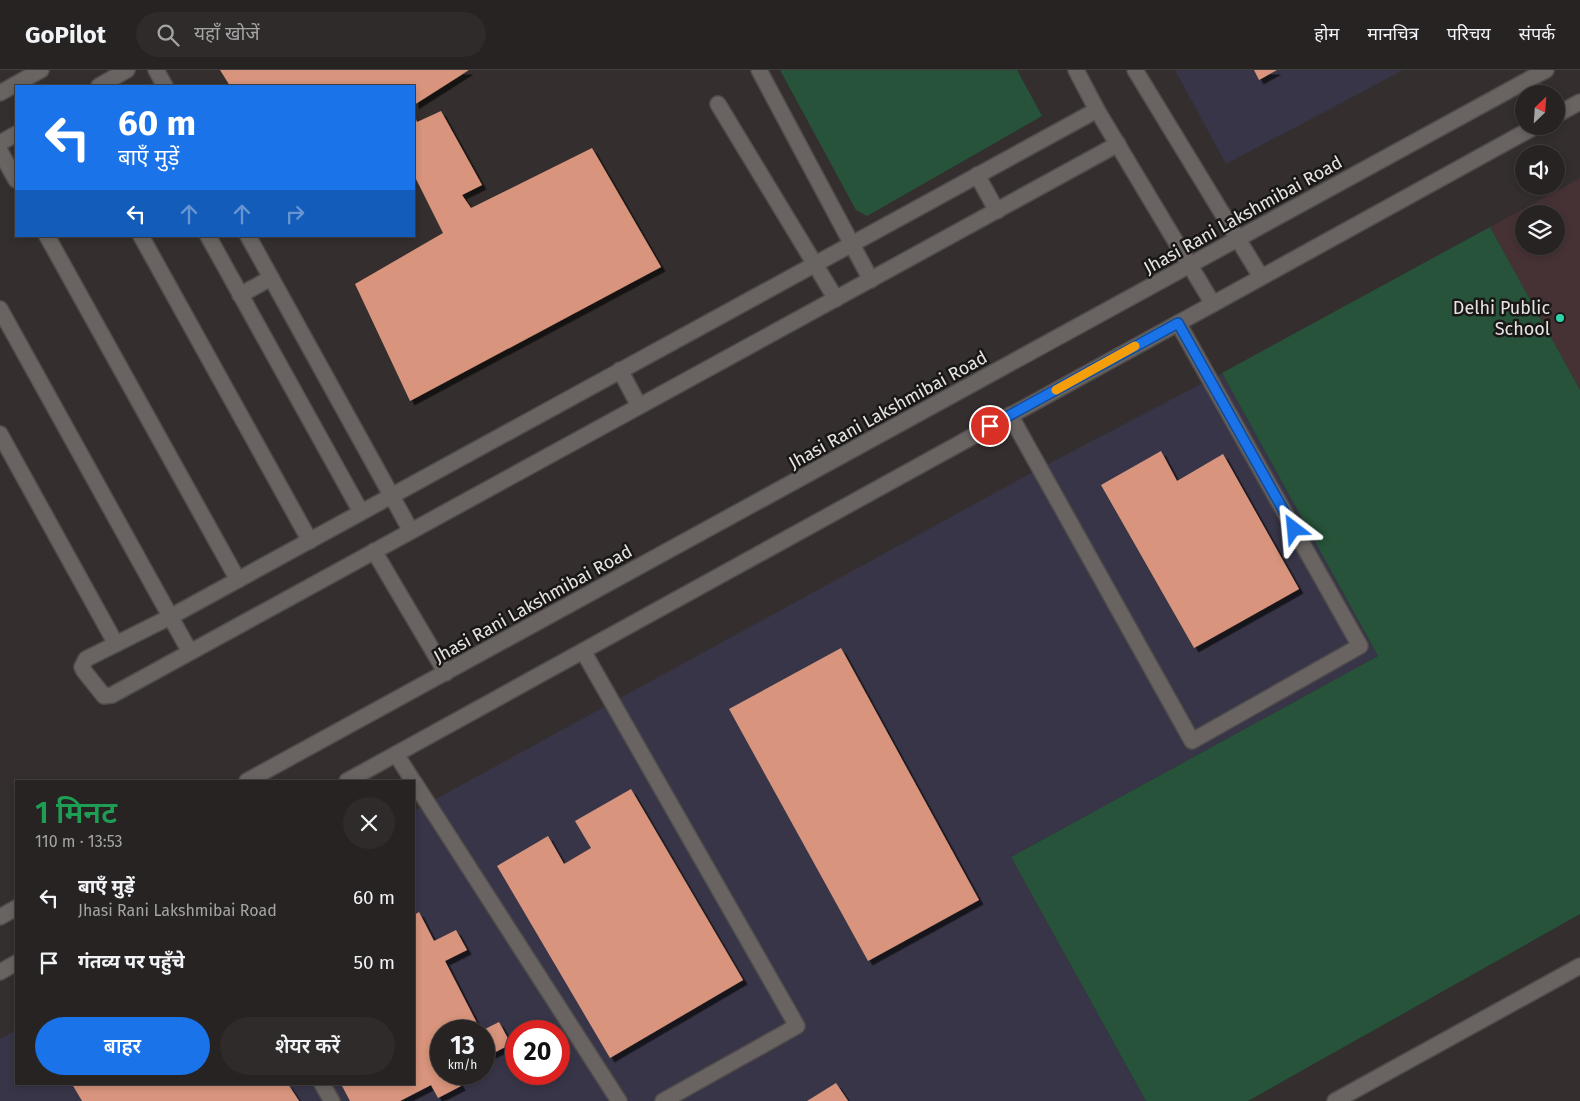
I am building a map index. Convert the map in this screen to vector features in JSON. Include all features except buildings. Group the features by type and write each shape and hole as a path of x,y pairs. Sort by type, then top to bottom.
{"main road":[{"path":"0,93 41,70"},
{"path":"156,70 165,85"},
{"path":"759,70 870,280"},
{"path":"1076,70 1097,110 1213,304"},
{"path":"1135,70 1262,277"},
{"name":"Jhasi Rani Lakshmibai Road","path":"250,780 1546,70"},
{"path":"101,85 122,75"},
{"path":"1565,110 1580,102"},
{"path":"718,104 816,263 836,299"},
{"path":"1097,110 170,617 86,659 82,667 104,696 108,697 1118,144"},
{"path":"0,143 15,135"},
{"path":"349,780 1520,135"},
{"path":"0,151 15,178"},
{"path":"977,175 997,211"},
{"path":"48,237 238,580"},
{"path":"142,237 310,540"},
{"path":"209,237 361,512"},
{"path":"249,237 412,531"},
{"path":"240,295 271,278"},
{"path":"0,309 190,652"},
{"path":"1010,415 1192,741 1360,646 1178,323"},
{"path":"620,370 640,406"},
{"path":"0,434 116,644"},
{"path":"374,551 446,673"},
{"path":"583,651 797,1026 663,1101"},
{"path":"396,754 413,780"},
{"path":"415,784 619,1101"},
{"path":"0,917 15,909"},
{"path":"0,972 15,964"},
{"path":"1335,1101 1580,966"},
{"path":"323,1085 332,1101"}],"shaded area":[{"path":"1175,70 1403,70 1226,164"},
{"name":"Delhi Public School","path":"1580,178 1580,390 1490,227 1515,213 1515,255 1565,255 1565,205 1530,205 1549,195 1565,195 1565,186"},
{"path":"1222,373 1378,656 1011,857 1146,1101 0,1101 0,1039 15,1031 15,1085 415,1085 415,810 1033,472"}],"green space":[{"path":"780,70 1017,70 1042,116 867,216 856,210"},
{"path":"1490,227 1580,390 1580,914 1248,1101 1146,1101 1011,857 1378,656 1222,373"}],"slow traffic":[{"path":"1056,390 1135,346"}],"place":[{"name":"Delhi Public School","path":"1560,318"}],"route":[{"path":"990,426 1178,323 1294,529"}]}
